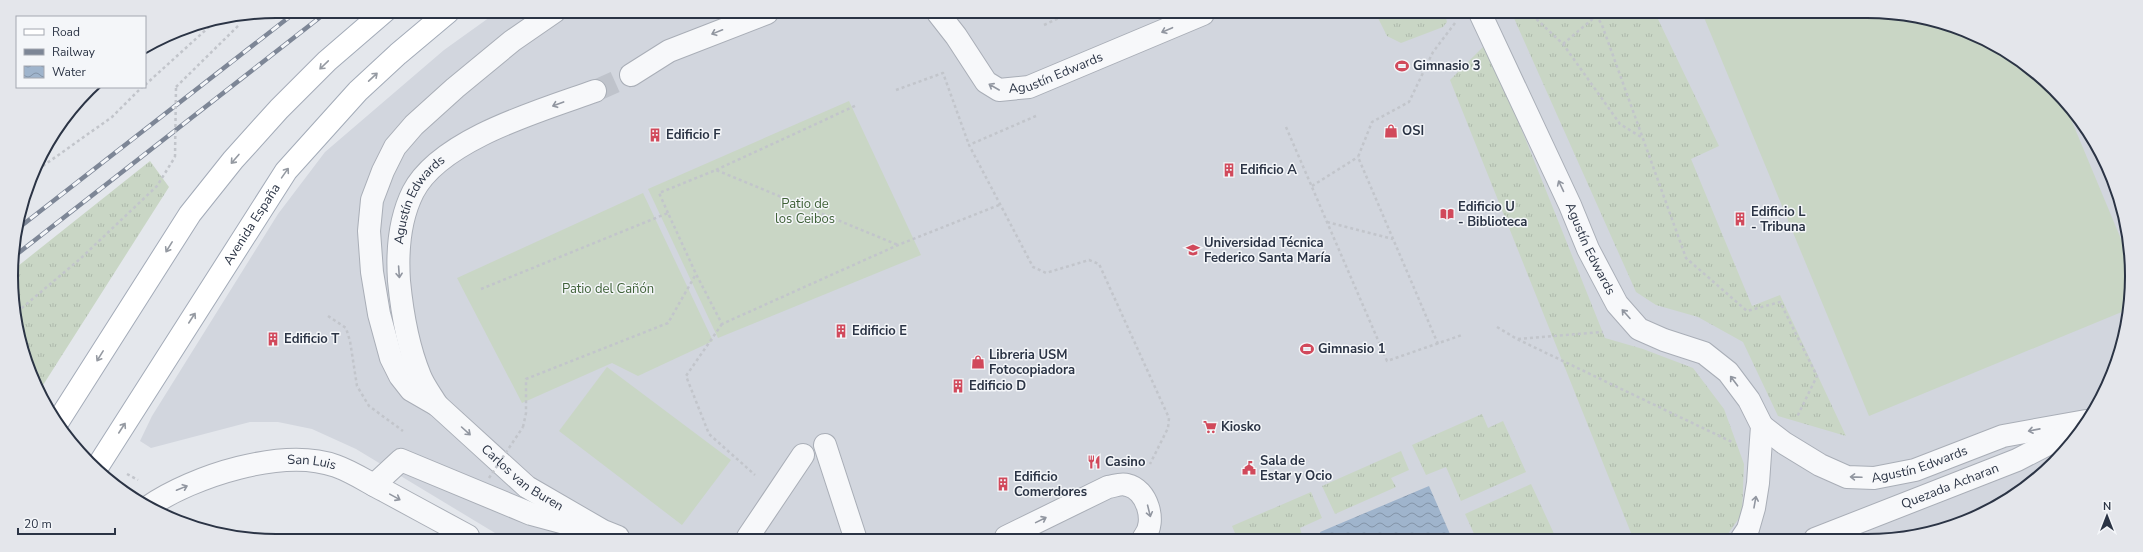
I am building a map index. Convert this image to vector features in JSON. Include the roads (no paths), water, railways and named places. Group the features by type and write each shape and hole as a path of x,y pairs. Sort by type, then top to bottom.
{"main road":[{"path":"60,418 200,202 233,160 279,109 327,62 377,18"},
{"name":"Avenida España","path":"100,464 286,171 358,91 398,54 441,18"}],"street":[{"path":"437,405 411,390 400,376 391,358 379,314 372,272 369,232 372,200 383,171 396,147 414,125 455,88 507,46 546,18"},
{"path":"631,75 669,51 752,18"},
{"name":"Agustín Edwards","path":"942,18 960,42 986,82 999,90 1029,87 1193,18"},
{"name":"Agustín Edwards","path":"1482,18 1570,205 1588,249 1617,304 1639,328 1664,340 1704,353 1728,372 1749,400 1762,426 1784,443 1820,465 1847,476 1874,478 1914,470 2003,436 2080,422"},
{"name":"Agustín Edwards","path":"437,405 420,376 401,302 397,253 403,219 413,191 432,168 458,147 515,119 595,91"},
{"name":"Carlos van Buren","path":"437,405 527,487 611,534"},
{"path":"1745,534 1748,529 1754,508 1762,426"},
{"name":"Quezada Acharan","path":"1828,534 2017,460 2073,432"},
{"path":"825,445 854,534"},
{"path":"750,534 803,454"},
{"name":"San Luis","path":"154,503 167,494 218,473 251,465 296,459 335,466 374,485 464,534"},
{"path":"374,485 401,460 531,514 611,534"},
{"path":"1012,534 1108,487 1120,484 1132,486 1148,506 1151,521 1147,534"}],"water":[{"path":"1429,486 1450,534 1321,534 1320,532"}],"tunnel":[{"path":"595,91 631,75"}],"railway":[{"path":"23,224 288,18"},
{"path":"19,252 319,18"}],"place":[{"name":"Gimnasio 3","path":"1402,66"},
{"name":"OSI","path":"1391,131"},
{"name":"Edificio F","path":"655,135"},
{"name":"Edificio A","path":"1229,170"},
{"name":"Edificio U - Biblioteca","path":"1447,214"},
{"name":"Edificio L - Tribuna","path":"1740,219"},
{"name":"Universidad Técnica Federico Santa María","path":"1193,250"},
{"name":"Edificio E","path":"841,331"},
{"name":"Edificio T","path":"273,339"},
{"name":"Gimnasio 1","path":"1307,349"},
{"name":"Libreria USM Fotocopiadora","path":"978,362"},
{"name":"Edificio D","path":"958,386"},
{"name":"Kiosko","path":"1210,427"},
{"name":"Casino","path":"1094,462"},
{"name":"Sala de Estar y Ocio","path":"1249,468"},
{"name":"Edificio Comerdores","path":"1003,484"}],"park label":[{"name":"Patio de los Ceibos","path":"805,212"},
{"name":"Patio del Cañón","path":"608,289"}]}
